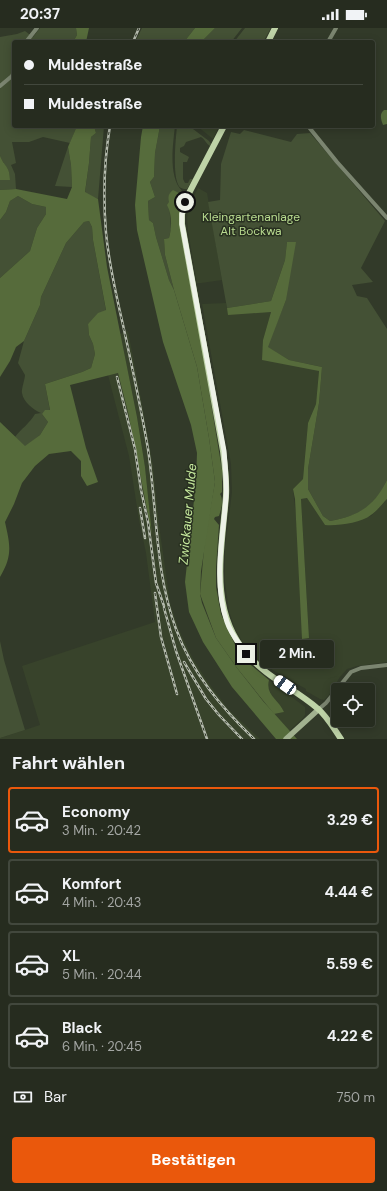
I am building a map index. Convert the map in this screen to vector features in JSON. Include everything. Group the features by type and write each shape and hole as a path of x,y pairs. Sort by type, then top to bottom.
{"main road":[{"path":"269,40 275,28"},
{"path":"223,128 188,194 182,214 182,224 224,451 226,496 220,547 221,587 224,609 231,632 246,654 255,663 319,709 341,739"},
{"path":"286,739 319,709"}],"street":[{"path":"28,40 37,28"},
{"path":"329,40 336,28"},
{"path":"0,86 12,76"},
{"path":"310,128 337,162 386,216"},
{"path":"319,709 326,703 351,672 361,668 387,665"}],"shaded area":[{"path":"76,28 89,28 86,40 74,40 77,35"},
{"path":"195,28 215,28 203,40 186,40"},
{"path":"384,110 387,110 387,124 383,125 381,115"},
{"path":"76,128 95,128 96,133 91,137 85,192 98,199 107,267 137,417 145,467 152,535 128,412 118,373 70,385 86,448 98,482 87,486 81,476 81,461 71,451 49,454 35,466 22,483 5,522 9,544 9,556 0,577 0,422 25,446 40,435 48,422 42,414 45,410 50,410 45,384 91,368 95,354 89,335 88,324 98,313 106,310 92,227 89,221 84,222 66,243 41,297 40,305 24,341 16,347 10,361 0,377 0,278 30,251 37,228 46,214 46,207 32,204 18,196 10,201 6,212 0,220 0,190 16,189 67,199 72,187 68,147"},
{"path":"143,128 160,128 155,153 154,177 150,182 155,197 148,201 149,220 153,223 169,280 174,290 197,367 215,482 201,571 200,594 202,603 216,638 263,701 297,739 276,739 232,687 203,642 189,612 185,582 196,482 197,453 191,425 163,342 137,230 135,205"},
{"path":"199,128 218,128 213,139"},
{"path":"0,155 1,159 8,168 10,180 0,180"},
{"path":"198,188 207,193 222,280 197,283 187,218 188,208"},
{"path":"173,190 183,195 180,214 222,470 222,492 220,494 222,505 219,516 215,517 214,519 219,525 216,587 221,614 240,656 269,680 269,690 284,712 274,714 237,668 216,638 200,594 205,538 215,482 197,367 165,255 164,239 169,238 171,230 171,217 167,205 169,202 169,194"},
{"path":"287,242 296,242 286,300 268,347 289,360 322,367 319,403 308,469 308,489 323,516 330,521 357,513 371,503 377,497 387,480 387,499 367,518 349,523 325,525 307,498 301,499 309,638 302,639 295,499 293,489 303,479 308,423 316,404 319,371 262,360 263,340 271,312 228,315 227,308 271,301 285,260"},
{"path":"226,303 227,308 271,312 263,340 319,370 316,404 308,423 303,479 293,489 309,638 301,499 307,498 325,525 371,516 387,499 387,662 357,666 347,669 336,683 331,683 331,692 324,700 306,691 306,689 259,662 246,648 235,629 229,611 225,582 225,548 232,492 231,464 202,304"},
{"path":"128,331 153,466 159,525 170,603 179,630 192,657 207,681 229,710 260,739 0,739 40,725 22,666 155,622 146,553 129,456 108,375 118,373 128,412 151,527 145,467 137,417 120,334"},
{"path":"269,680 305,707 305,715 303,718 289,731 274,714 283,712 282,708 273,698 267,686"}],"green space":[{"path":"40,28 76,28 77,35 74,40 12,40 12,128 76,128 70,143 43,137 29,142 12,142 16,163 11,165 15,174 16,189 0,190 0,180 10,180 10,175 0,155 0,37 25,31 33,37"},
{"path":"142,28 195,28 186,40 136,40"},
{"path":"215,28 242,28 233,40 203,40"},
{"path":"245,28 271,28 264,40 236,40"},
{"path":"95,128 104,128 98,199 85,193 91,137 96,133"},
{"path":"160,128 175,128 172,160 173,169 178,185 182,191 179,193 176,192 169,202 171,229 169,238 164,239 165,255 174,290 169,280 153,223 149,220 148,201 155,197 150,182 154,177 155,153"},
{"path":"177,128 192,128 211,144 210,146 201,137 186,142 184,146 180,148 180,152 189,157 187,162 183,162 183,179 185,183 188,183 190,179 193,179 187,189 181,188 178,184 175,169"},
{"name":"Kleingartenanlage Alt Bockwa","path":"244,130 291,142 297,134 310,133 385,221 361,268 373,282 352,285 357,296 367,298 387,329 387,480 371,504 357,513 340,519 330,521 323,516 308,489 308,469 319,403 322,367 289,360 267,347 286,300 287,242 285,260 271,301 227,308 208,202 220,200 221,164 231,132 240,134"},
{"path":"68,147 72,187 55,186"},
{"path":"18,196 32,204 46,207 46,214 37,228 30,251 0,278 0,220 6,212 10,201"},
{"path":"89,221 92,227 106,311 88,324 89,335 95,354 91,368 45,384 50,411 42,414 48,422 40,435 25,447 15,437 35,414 41,413 32,408 24,400 22,393 25,375 18,363 24,341 40,305 41,297 66,243 84,222"},
{"path":"0,641 4,660 25,730 0,738"}],"railway":[{"path":"134,40 139,28"},
{"path":"110,128 106,152 104,193 107,245 148,449 160,563 169,608 183,645 199,675 219,702 254,739"},
{"path":"117,377 135,449 141,490 148,522 156,583 164,606"},
{"path":"140,508 145,538"},
{"path":"155,593 161,637 177,694"},
{"path":"164,608 176,651 207,739"},
{"path":"184,662 206,699 242,739"}],"route":[{"path":"185,202 182,214 182,224 224,451 226,470 226,496 220,547 221,587 224,614 231,632 246,654"}],"water label":[{"name":"Zwickauer Mulde","path":"187,514"}]}
